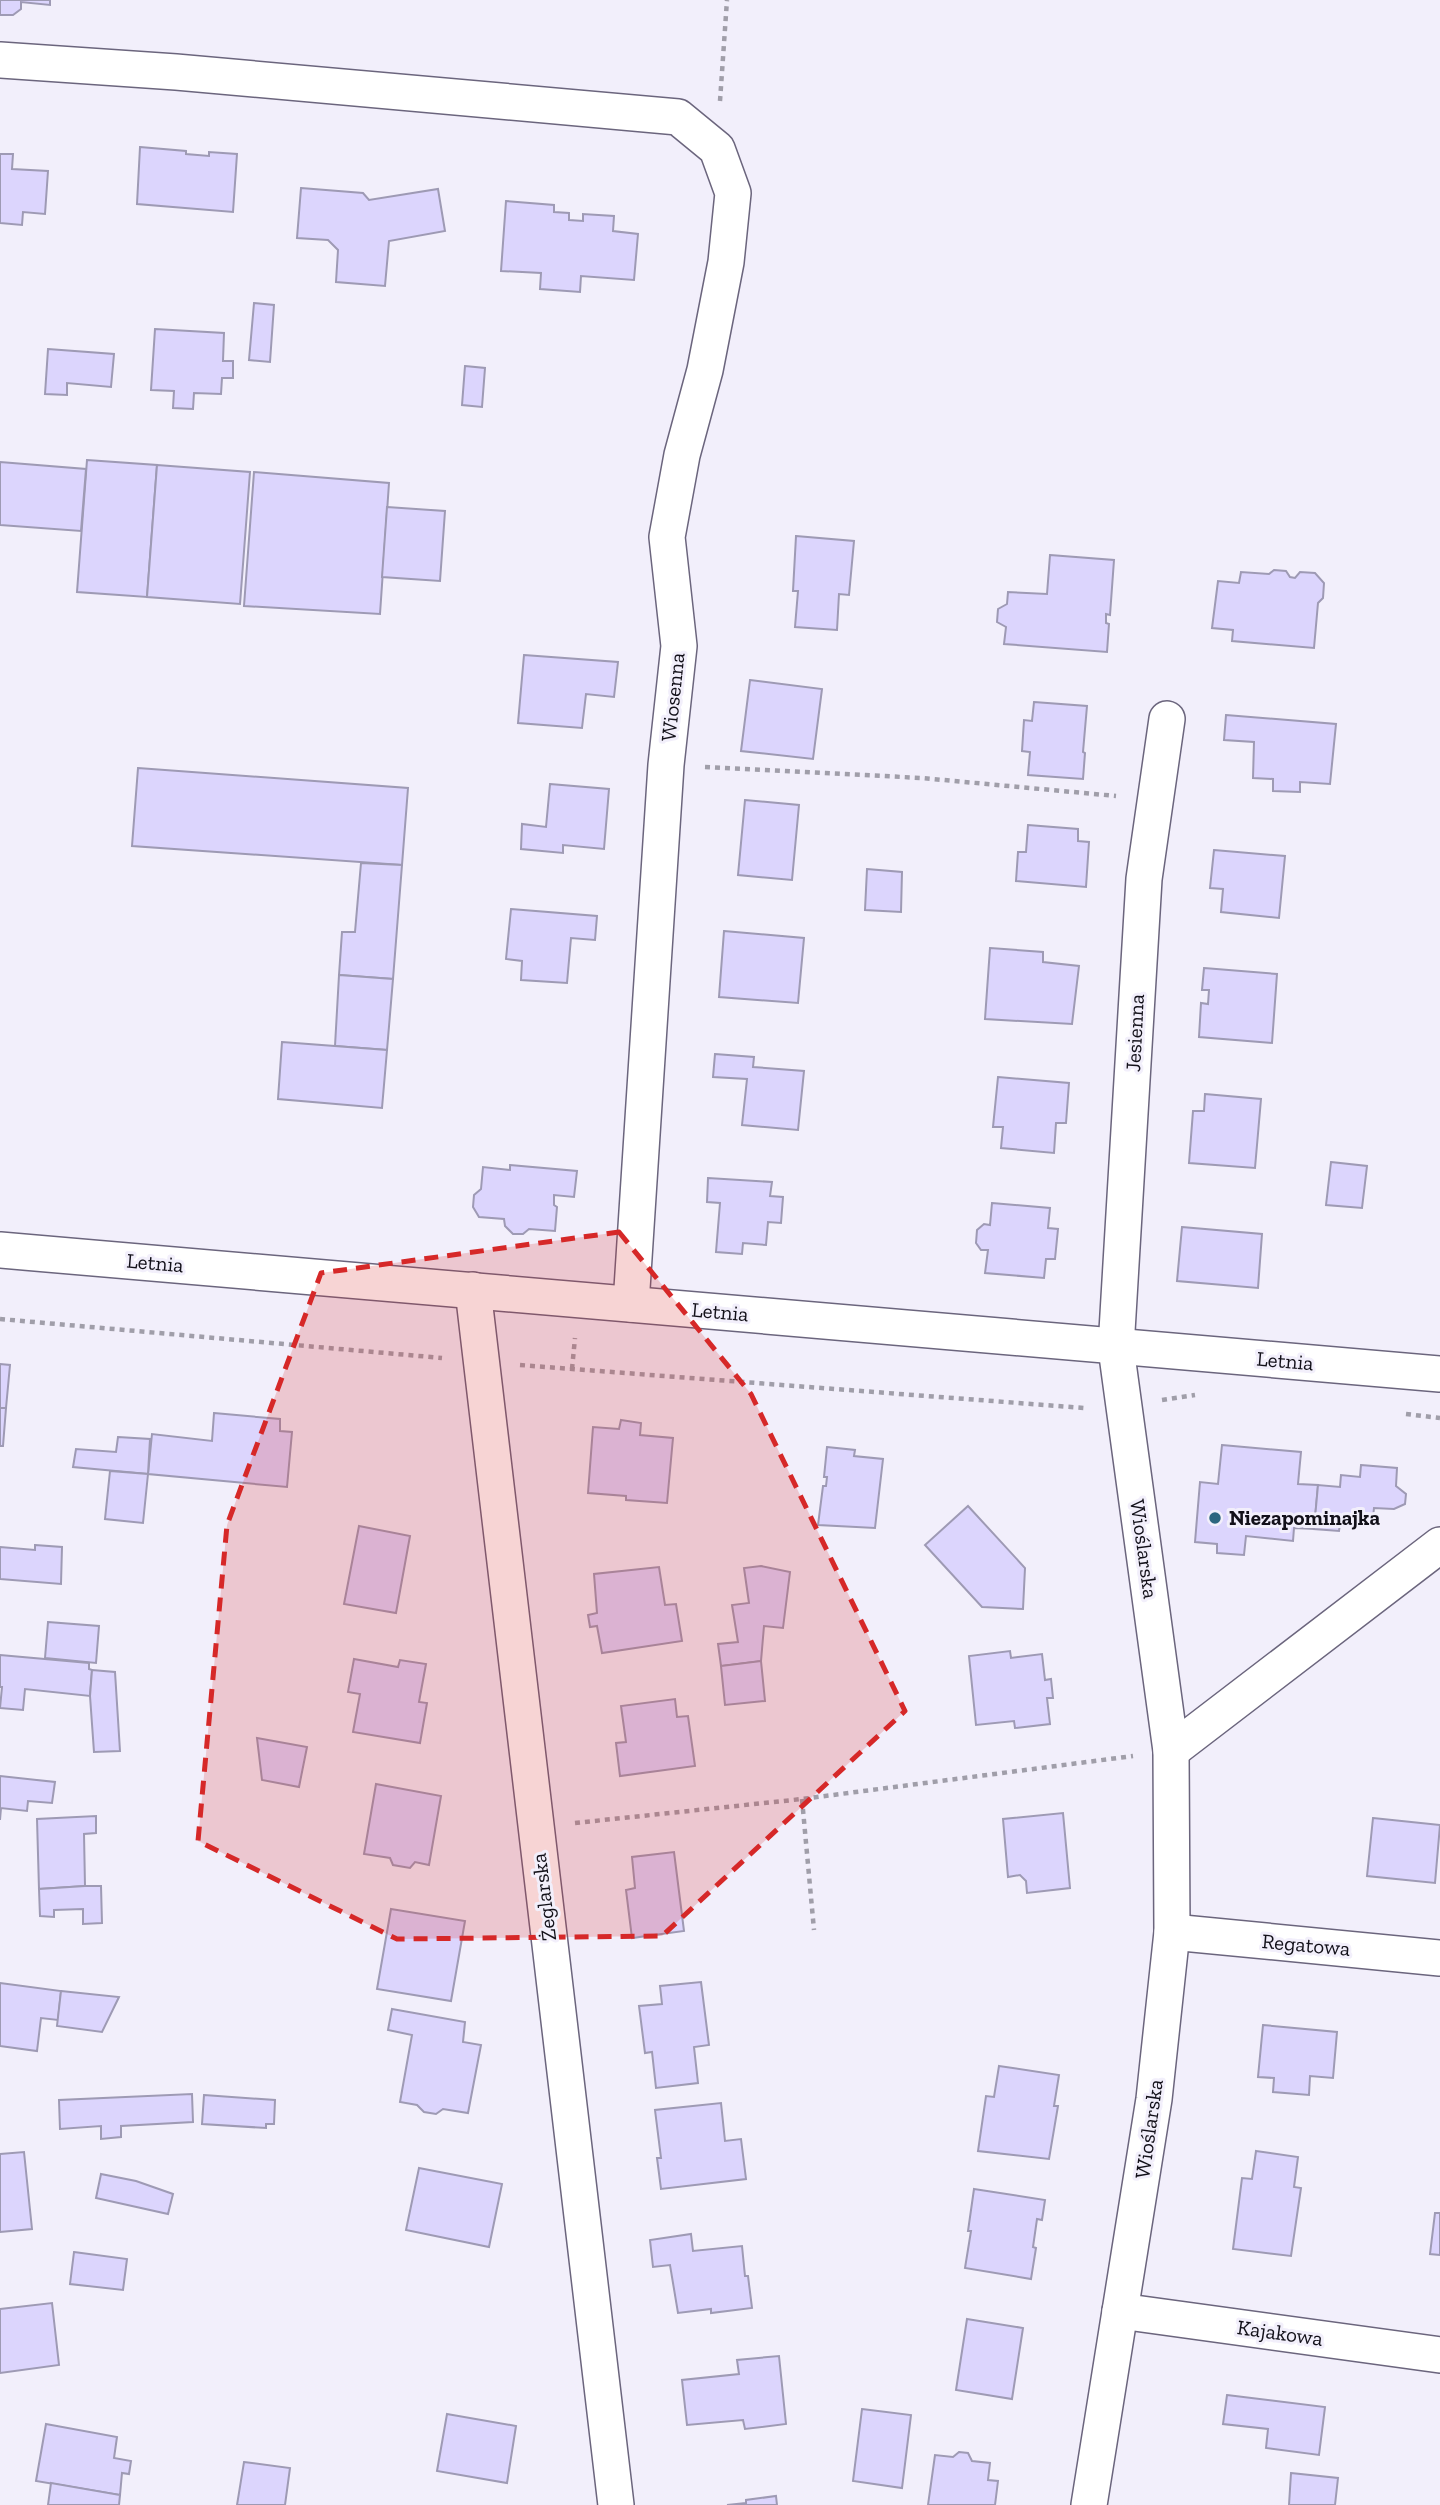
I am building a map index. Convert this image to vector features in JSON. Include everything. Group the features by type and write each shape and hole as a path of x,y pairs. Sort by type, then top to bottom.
{"street":[{"path":"0,60 176,72 678,117 716,148"},
{"name":"Wiosenna","path":"631,1304 666,765 679,646 667,537 682,456 705,370 726,262 733,193 716,148"},
{"name":"Jesienna","path":"1115,1348 1144,879 1167,719"},
{"name":"Letnia","path":"0,1250 1440,1374"},
{"name":"Żeglarska","path":"473,1290 616,2505"},
{"name":"Wioślarska","path":"1089,2505 1154,2099 1172,1932 1171,1751 1115,1348"},
{"path":"1171,1751 1440,1545"},
{"name":"Regatowa","path":"1172,1932 1440,1958"},
{"name":"Kajakowa","path":"1120,2311 1440,2355"}],"path":[{"path":"716,148 727,0"},
{"path":"666,765 922,778 1155,800"},
{"path":"0,1319 481,1362 1078,1408 1124,1406 1208,1393"},
{"path":"1399,1413 1440,1418"},
{"path":"536,1827 802,1799 1171,1751"},
{"path":"802,1799 814,1930"}],"highlighted area":[{"path":"619,1232 751,1394 905,1711 662,1936 397,1939 198,1841 227,1525 321,1273"}],"building":[{"path":"0,0 50,0 50,5 21,2 21,9 13,15 0,15"},
{"path":"140,147 209,156 209,152 237,154 233,212 137,204"},
{"path":"0,154 13,154 12,169 48,171 45,214 23,212 22,225 0,223"},
{"path":"301,188 363,193 369,200 438,189 445,231 389,241 385,286 336,282 338,250 328,240 297,238"},
{"path":"506,201 554,205 554,212 569,213 569,220 583,221 583,214 614,216 613,231 638,234 634,280 581,276 580,292 540,289 541,273 501,271"},
{"path":"254,303 274,305 270,362 249,360"},
{"path":"155,329 224,333 223,361 233,361 233,378 222,378 221,394 194,393 193,409 173,408 174,391 151,390"},
{"path":"48,349 114,354 111,387 67,383 67,395 45,394"},
{"path":"465,366 485,368 482,407 462,405"},
{"path":"87,460 157,465 147,597 77,592"},
{"path":"0,462 86,469 81,531 0,525"},
{"path":"157,465 250,472 240,604 147,597"},
{"path":"254,472 389,483 380,614 244,606"},
{"path":"387,507 445,511 440,581 382,577"},
{"path":"796,536 854,541 849,595 839,594 837,630 795,627 798,591 793,591"},
{"path":"1050,555 1114,560 1110,615 1106,614 1106,623 1109,624 1107,652 1004,644 1006,627 997,622 998,609 1007,604 1008,592 1047,594"},
{"path":"1274,570 1286,571 1290,577 1295,578 1300,572 1315,573 1324,583 1323,598 1318,603 1314,648 1232,641 1233,630 1212,628 1218,581 1239,583 1241,572 1269,574"},
{"path":"524,655 618,662 614,697 586,694 582,728 518,723"},
{"path":"750,680 822,689 813,759 741,751"},
{"path":"1034,702 1087,706 1083,779 1028,775 1030,752 1022,751 1024,720 1032,721"},
{"path":"1226,715 1336,724 1330,784 1300,782 1300,792 1273,791 1273,779 1253,778 1254,742 1224,740"},
{"path":"138,768 408,788 402,865 132,846"},
{"path":"550,784 609,789 604,849 563,845 563,853 521,849 522,824 546,827"},
{"path":"745,800 799,805 792,880 738,875"},
{"path":"1028,825 1078,829 1078,841 1089,842 1086,887 1016,881 1018,852 1026,852"},
{"path":"1214,850 1285,856 1279,918 1221,912 1223,889 1210,888"},
{"path":"361,863 402,865 393,979 339,975 342,932 355,932"},
{"path":"867,869 902,872 901,912 865,910"},
{"path":"511,909 597,916 595,940 571,938 567,983 521,980 522,961 506,959"},
{"path":"724,931 804,938 798,1003 719,997"},
{"path":"990,948 1043,952 1043,962 1079,966 1072,1024 985,1019"},
{"path":"1204,968 1277,974 1272,1043 1199,1037 1201,1003 1208,1004 1209,990 1202,990"},
{"path":"339,975 393,979 387,1050 335,1046"},
{"path":"282,1042 387,1050 382,1108 278,1099"},
{"path":"715,1054 754,1057 753,1067 804,1071 798,1130 742,1125 747,1079 713,1077"},
{"path":"998,1077 1069,1083 1066,1123 1056,1123 1054,1153 1001,1148 1003,1127 993,1127"},
{"path":"1205,1094 1261,1099 1255,1168 1189,1163 1193,1111 1204,1111"},
{"path":"1331,1162 1367,1166 1362,1208 1326,1205"},
{"path":"510,1165 577,1171 574,1197 554,1195 554,1205 557,1207 555,1231 529,1229 523,1234 513,1234 505,1226 504,1219 479,1217 473,1207 474,1195 481,1189 483,1167 510,1170"},
{"path":"708,1178 772,1182 770,1196 783,1197 781,1223 768,1222 766,1245 743,1243 742,1254 716,1252 720,1203 707,1202"},
{"path":"992,1203 1050,1208 1048,1228 1058,1229 1055,1259 1046,1259 1044,1278 985,1273 988,1250 981,1250 976,1243 977,1230 984,1224 990,1225"},
{"path":"1182,1227 1262,1234 1258,1288 1177,1281"},
{"path":"0,1364 10,1365 6,1408 0,1408"},
{"path":"0,1408 6,1408 3,1446 0,1446"},
{"path":"214,1413 280,1419 280,1431 292,1432 287,1487 148,1474 152,1434 212,1441"},
{"path":"621,1420 641,1423 640,1435 673,1438 667,1503 626,1500 626,1496 588,1493 593,1427 619,1429"},
{"path":"118,1437 150,1439 148,1474 73,1467 76,1449 116,1452"},
{"path":"1222,1445 1301,1452 1298,1484 1318,1485 1314,1529 1294,1528 1293,1541 1246,1536 1244,1555 1217,1553 1217,1544 1195,1542 1200,1482 1218,1484"},
{"path":"827,1447 855,1450 854,1456 883,1459 875,1528 818,1525 823,1486 826,1486 827,1477 824,1477"},
{"path":"1361,1465 1397,1468 1396,1486 1406,1494 1405,1504 1394,1509 1374,1508 1372,1526 1340,1524 1339,1531 1314,1529 1318,1485 1340,1487 1341,1475 1360,1477"},
{"path":"110,1471 148,1474 143,1523 105,1519"},
{"path":"968,1506 1025,1568 1023,1609 982,1607 925,1545"},
{"path":"359,1526 410,1536 396,1613 344,1604"},
{"path":"35,1545 62,1547 61,1584 0,1579 0,1547 35,1550"},
{"path":"761,1566 790,1572 783,1628 764,1626 761,1661 721,1666 718,1644 738,1642 732,1605 749,1603 744,1568"},
{"path":"659,1567 665,1605 676,1604 682,1641 602,1653 597,1626 590,1627 588,1615 597,1613 594,1574"},
{"path":"48,1622 99,1626 96,1663 45,1658"},
{"path":"1010,1651 1011,1658 1042,1654 1045,1680 1051,1679 1053,1698 1047,1698 1050,1724 1015,1728 1014,1721 976,1725 969,1656"},
{"path":"0,1655 89,1663 89,1669 92,1670 90,1696 25,1689 23,1710 0,1708"},
{"path":"354,1659 398,1667 400,1660 426,1664 419,1702 427,1703 420,1743 353,1732 360,1694 348,1692"},
{"path":"761,1661 765,1701 725,1705 721,1666"},
{"path":"92,1670 115,1672 120,1751 94,1752 90,1696"},
{"path":"675,1699 677,1717 688,1716 695,1766 620,1776 616,1743 626,1742 621,1706"},
{"path":"257,1738 307,1747 299,1787 262,1780"},
{"path":"0,1776 55,1782 52,1803 28,1801 27,1811 1,1808 0,1820"},
{"path":"376,1784 441,1796 429,1865 415,1862 410,1868 393,1865 390,1858 364,1854"},
{"path":"1063,1813 1070,1888 1027,1893 1026,1881 1020,1875 1008,1877 1003,1819"},
{"path":"96,1816 96,1833 84,1834 85,1886 39,1889 37,1819"},
{"path":"1373,1818 1440,1825 1435,1883 1367,1876"},
{"path":"674,1852 684,1931 632,1938 626,1890 635,1888 632,1857"},
{"path":"101,1886 102,1923 83,1924 83,1909 54,1910 54,1917 40,1916 39,1889"},
{"path":"391,1909 465,1921 451,2001 377,1989"},
{"path":"701,1982 709,2045 694,2047 698,2083 656,2088 652,2052 645,2053 639,2006 662,2004 660,1986"},
{"path":"0,1983 61,1991 58,2020 41,2018 37,2051 0,2046"},
{"path":"61,1991 119,1997 102,2032 57,2026"},
{"path":"392,2009 465,2022 463,2042 481,2045 468,2113 443,2109 436,2114 424,2112 417,2105 400,2102 412,2035 388,2030"},
{"path":"1263,2025 1337,2032 1333,2078 1310,2076 1309,2095 1273,2092 1274,2078 1258,2077"},
{"path":"999,2066 1059,2075 1054,2106 1058,2106 1049,2159 978,2151 986,2096 994,2097"},
{"path":"192,2094 193,2122 121,2126 121,2137 101,2139 101,2126 60,2129 59,2100"},
{"path":"204,2095 275,2100 274,2124 266,2124 266,2128 202,2124"},
{"path":"721,2103 725,2141 741,2139 746,2179 661,2189 657,2158 661,2158 655,2110"},
{"path":"1256,2151 1298,2157 1294,2187 1301,2188 1291,2256 1233,2249 1242,2178 1252,2179"},
{"path":"24,2152 32,2229 0,2232 0,2154"},
{"path":"419,2168 502,2184 489,2247 406,2230"},
{"path":"101,2174 136,2181 173,2194 168,2214 96,2198"},
{"path":"974,2189 1045,2200 1042,2220 1037,2219 1031,2279 965,2268"},
{"path":"1435,2213 1440,2213 1440,2255 1430,2254"},
{"path":"691,2234 693,2251 742,2246 752,2308 711,2313 711,2309 678,2313 670,2265 653,2267 650,2240"},
{"path":"74,2252 127,2259 123,2290 70,2284"},
{"path":"52,2303 59,2365 0,2373 0,2309"},
{"path":"967,2319 1023,2328 1012,2399 956,2390"},
{"path":"779,2356 786,2424 745,2429 743,2420 687,2425 682,2380 739,2374 737,2360"},
{"path":"1227,2395 1325,2407 1319,2455 1266,2448 1268,2429 1223,2424"},
{"path":"862,2409 911,2415 902,2488 853,2481"},
{"path":"447,2414 516,2426 507,2483 437,2471"},
{"path":"46,2424 117,2437 114,2458 131,2461 129,2474 122,2473 120,2495 36,2481"},
{"path":"959,2452 968,2453 972,2461 990,2463 988,2480 998,2481 995,2505 928,2505 935,2455 953,2457"},
{"path":"244,2462 290,2468 285,2505 237,2505"},
{"path":"1291,2473 1338,2478 1335,2505 1289,2505"},
{"path":"51,2483 120,2495 119,2505 48,2505"},
{"path":"776,2496 777,2505 727,2505 746,2503 746,2500"}],"place":[{"name":"Niezapominajka","path":"1215,1518"}]}
